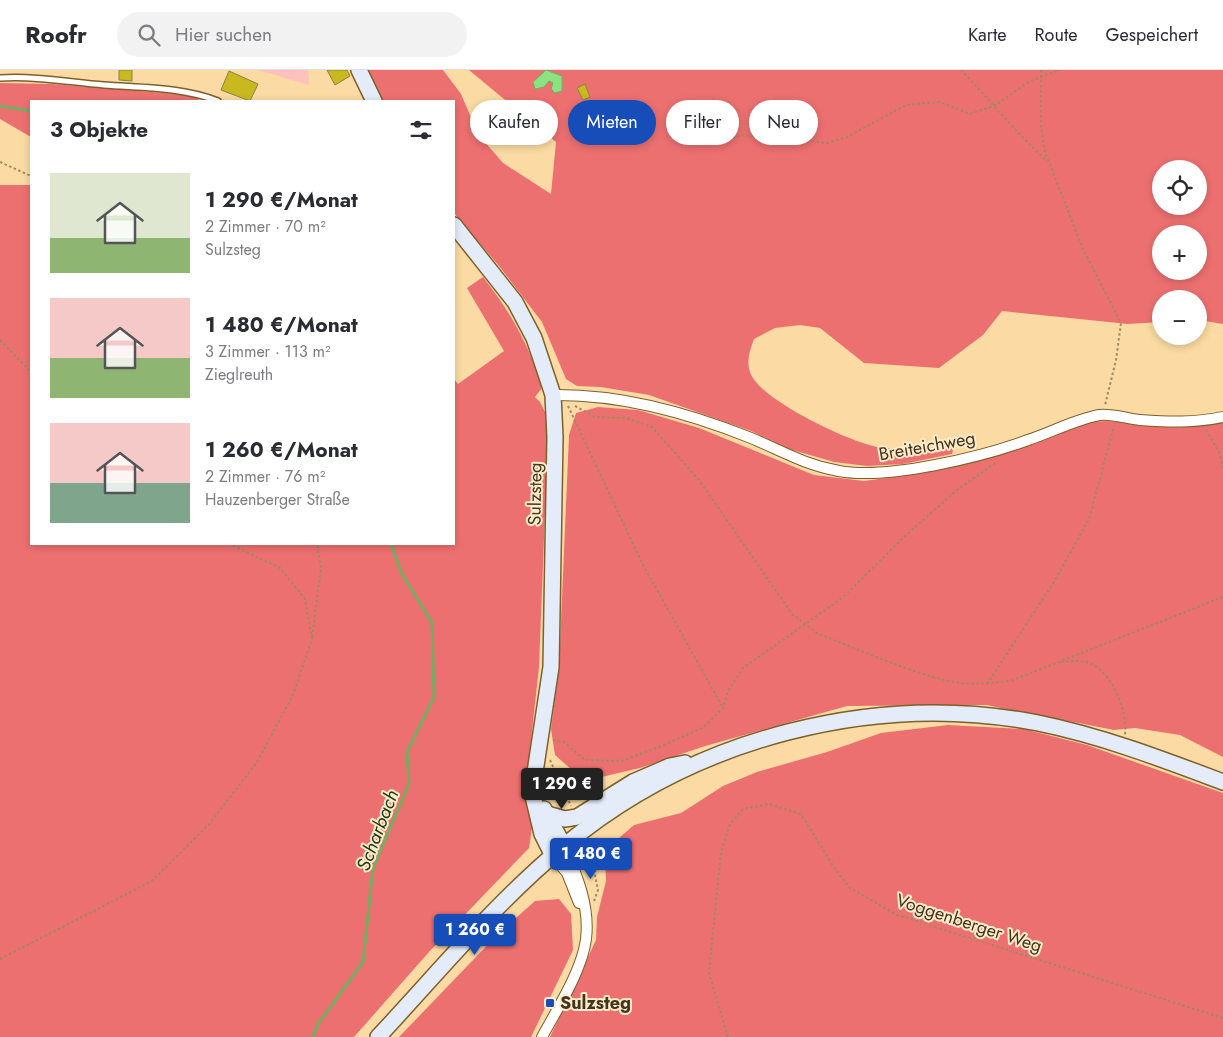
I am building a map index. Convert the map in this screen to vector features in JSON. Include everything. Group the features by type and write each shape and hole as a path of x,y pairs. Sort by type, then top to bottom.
{"main road":[{"path":"359,70 374,100"},
{"name":"Sulzsteg","path":"455,226 515,302 534,338 553,395 555,437 551,667 532,792 542,834 558,851"},
{"path":"547,814 565,819 576,817 633,782 670,766 706,759 825,724 901,714 997,717 1036,723 1123,744 1223,782"},
{"path":"378,1037 493,914 558,851 613,810 652,786 706,759"},
{"path":"532,792 547,814 558,851"}],"street":[{"name":"Breiteichweg","path":"553,395 584,394 634,403 690,418 751,438 804,463 841,471 864,473 896,471 973,456 1026,441 1076,420 1102,415 1180,422 1223,417"},
{"path":"558,851 586,922"},
{"path":"542,1037 580,962 586,939 584,899 558,851"}],"lane":[{"path":"0,78 34,76 183,91 214,100"}],"path":[{"path":"961,70 996,105 1027,143 1049,162"},
{"path":"1041,70 1041,126 1049,162 1083,249 1121,323 1111,388 1102,415"},
{"path":"739,135 743,134 828,143 847,137 906,105 940,102 970,114 996,105 1030,82 1060,70"},
{"path":"0,162 30,176"},
{"path":"0,340 30,371"},
{"path":"723,708 642,563 566,401 595,417 626,418 652,427 699,480 737,532 792,614 818,634 922,672 959,683 987,684 1014,680 1223,597"},
{"path":"987,684 1054,582 1089,519 1117,417"},
{"path":"1201,421 1219,452 1223,470"},
{"path":"564,742 585,760 621,760 664,745 704,727 723,708 728,691 743,668 842,598 905,536 957,490 1003,457"},
{"path":"232,545 280,568 305,599 312,639"},
{"path":"0,959 152,881 210,823 257,762 293,695 312,639 320,568 317,545"},
{"path":"1058,662 1078,660 1095,666 1110,683 1119,700 1126,723 1123,744"},
{"path":"550,760 571,807"},
{"name":"Voggenberger Weg","path":"728,1037 709,973 721,852 730,824 743,809 769,804 801,814 835,869 850,888 897,915 1223,1018"},
{"path":"586,922 598,890 591,855"}],"shaded area":[{"path":"258,70 308,70 309,85"},
{"path":"368,70 443,70 461,94 470,115 470,145 487,145 503,163 551,194 556,145 558,145 558,100 505,100 469,70 1223,70 1223,324 1207,321 1207,290 1152,290 1152,323 1128,324 1002,311 983,335 939,368 864,363 820,328 800,325 775,328 754,339 748,359 750,372 756,383 785,406 824,427 873,446 901,449 954,447 952,454 903,464 867,466 834,462 789,449 751,431 649,395 601,387 577,386 566,379 542,322 499,266 455,214 455,100 383,100"},
{"path":"546,70 562,76 562,91 555,93 551,89 553,83 549,81 544,87 535,89 533,82"},
{"path":"0,83 52,84 189,95 200,100 30,100 30,136 0,119"},
{"path":"0,185 30,185 30,545 455,545 455,380 458,384 504,351 467,288 483,277 511,316 525,343 542,388 535,397 546,414 546,486 539,667 528,768 528,810 532,828 529,848 429,952 354,1037 0,1037"},
{"path":"598,407 638,410 699,428 814,475 864,481 915,474 998,453 1078,422 1108,421 1167,427 1223,420 1223,757 1180,735 1135,728 1114,730 986,705 847,706 705,746 640,768 597,778 573,771 555,755 551,729 559,668 569,435 576,413"},
{"path":"948,725 1024,729 1087,745 1223,793 1223,1037 550,1037 596,940 597,917 606,881 605,855 611,845 634,825 681,813 723,786 757,772 827,752 881,733"},
{"path":"559,899 571,914 573,950 531,1037 399,1037 499,933 535,901"}],"building":[{"path":"119,70 132,70 132,81 119,80"},
{"path":"327,70 347,70 350,76 335,85"},
{"path":"229,71 258,84 250,100 221,90"},
{"path":"585,84 590,97 583,100 577,88"}],"waterway":[{"name":"Scharbach","path":"0,106 30,111"},
{"name":"Scharbach","path":"313,1037 318,1024 363,962 373,868 409,784 407,752 434,697 432,623 401,572 391,545"}],"place":[{"name":"Sulzsteg","path":"550,1003"}]}
